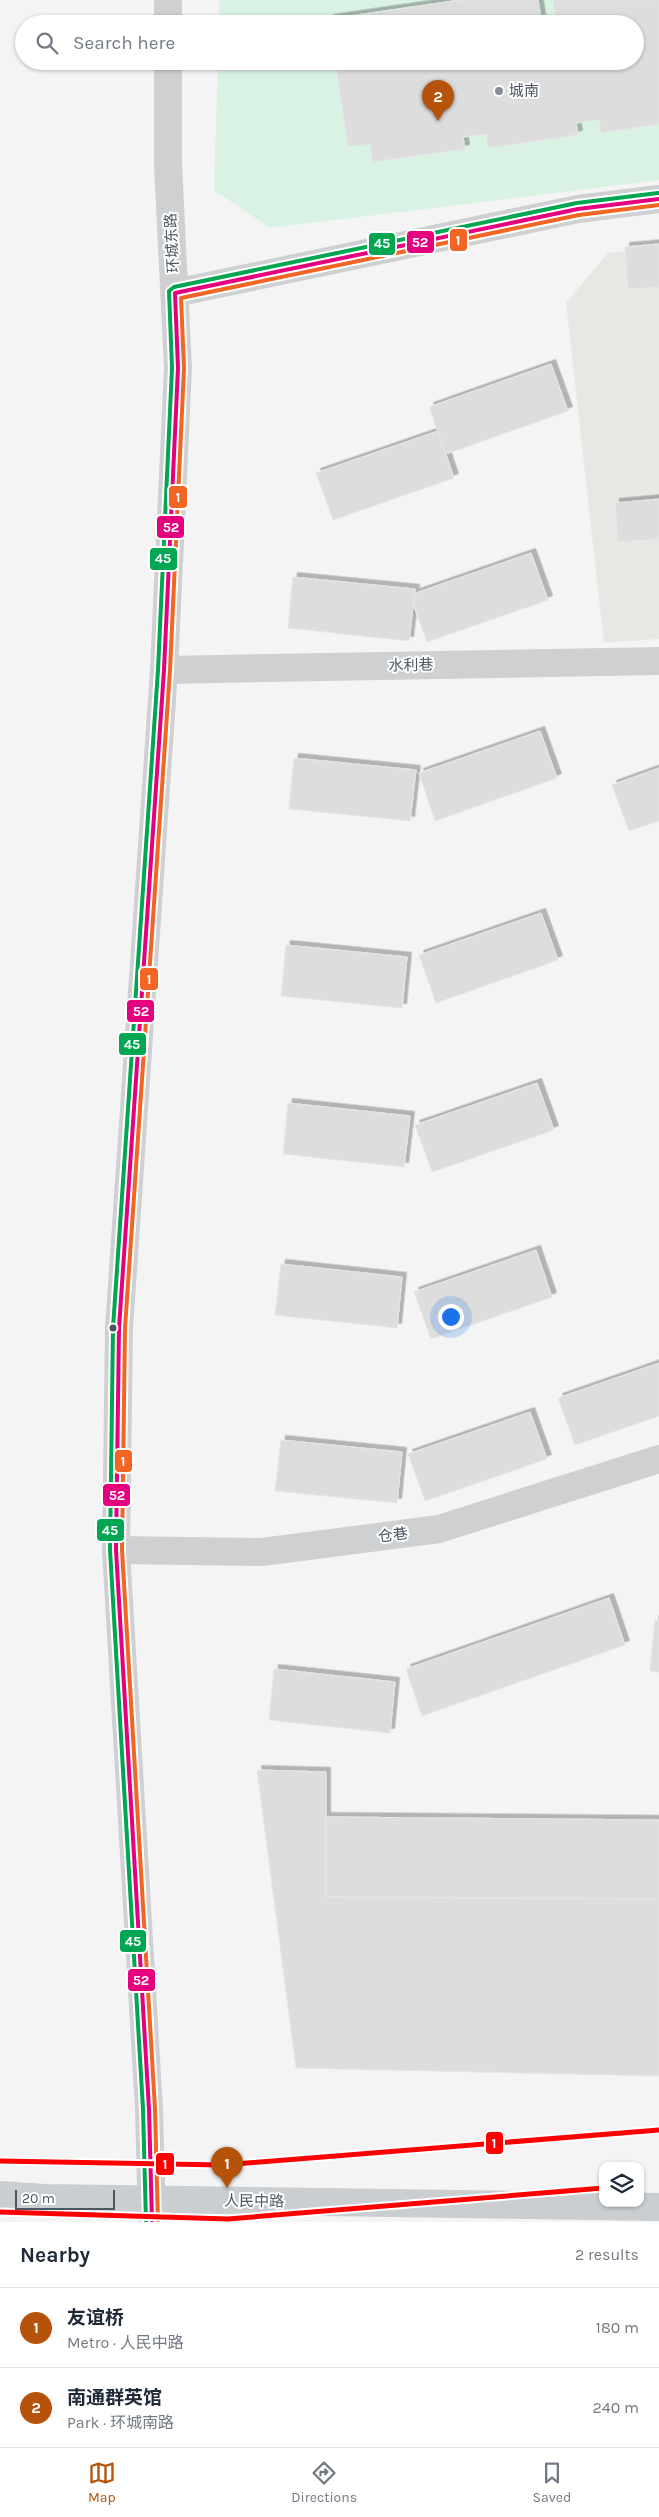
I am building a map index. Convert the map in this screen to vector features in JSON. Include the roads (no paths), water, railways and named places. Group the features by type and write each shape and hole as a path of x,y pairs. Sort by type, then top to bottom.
{"main road":[{"name":"人民中路","path":"0,2196 152,2211 659,2207"}],"street":[{"path":"168,0 168,15"},
{"name":"环城东路","path":"152,2211 149,2109 116,1550 119,1328 164,670 178,368 168,164 168,70"},
{"path":"175,293 578,209 659,199"},
{"name":"水利巷","path":"164,670 659,660"},
{"name":"仓巷","path":"116,1550 262,1552 439,1528 659,1459"}],"place":[{"name":"城南","path":"499,91"},
{"name":"南通群英馆","path":"438,121"},
{"name":"友谊桥","path":"227,2188"}]}
